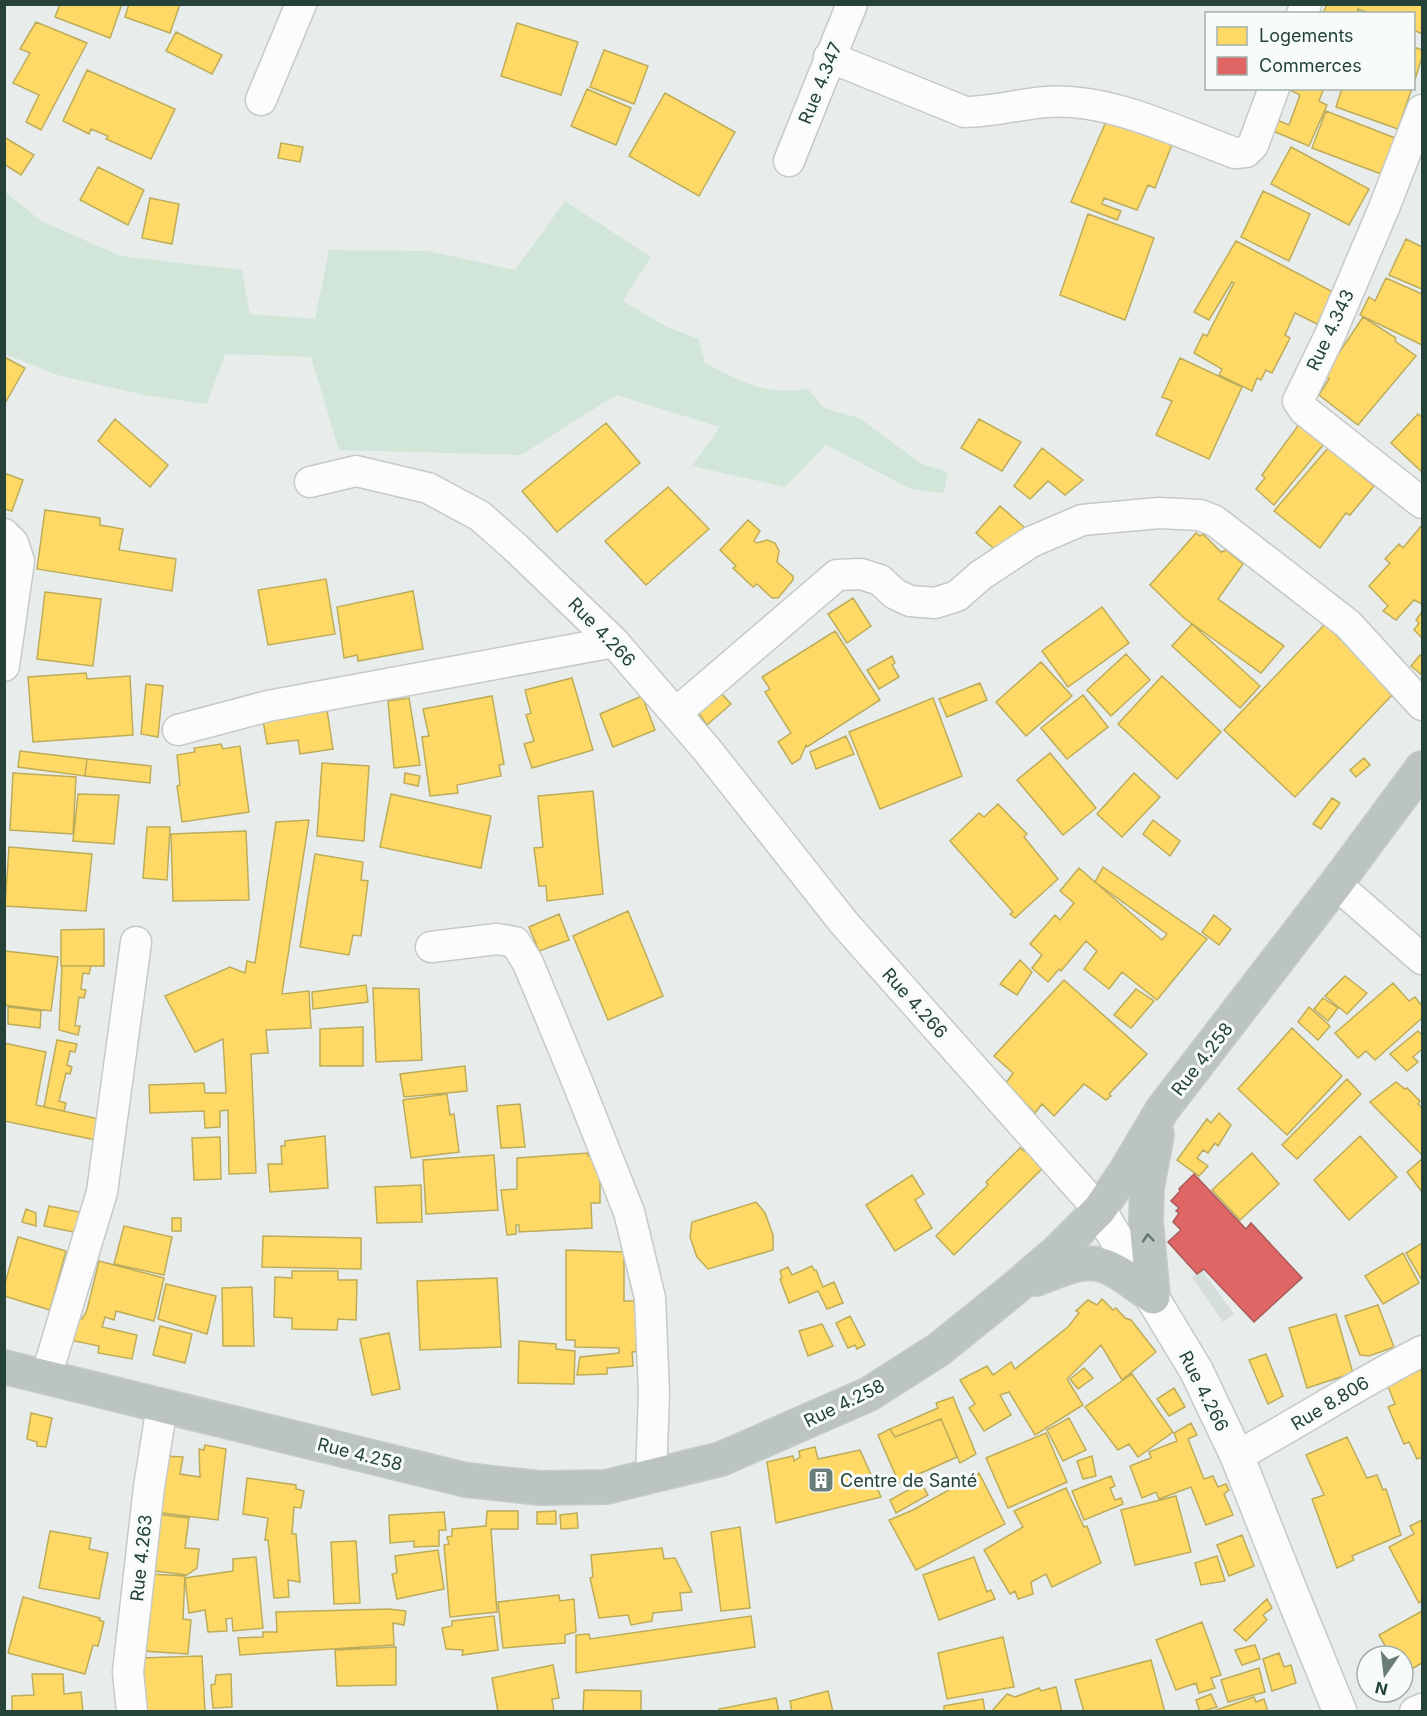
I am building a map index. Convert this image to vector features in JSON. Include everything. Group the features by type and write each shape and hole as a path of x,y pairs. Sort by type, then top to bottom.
{"highway":[{"name":"Rue 4.258","path":"4,1366 466,1480 540,1488 606,1487 721,1459 869,1394 938,1350 1059,1250 1099,1210 1126,1171 1162,1110 1422,768"},
{"path":"1153,1297 1146,1221 1147,1187 1162,1110"},
{"path":"1015,1288 1070,1266 1092,1262 1115,1269 1153,1297"}],"street":[{"path":"261,100 301,4"},
{"name":"Rue 4.347","path":"789,161 852,4"},
{"path":"829,57 964,112 1048,102 1096,105 1127,113 1235,153 1246,152 1253,145 1273,90"},
{"name":"Rue 4.343","path":"1422,110 1353,282 1298,400 1304,410 1422,503"},
{"name":"Rue 4.266","path":"310,482 356,471 428,488 480,516 614,642 708,751 844,923 1099,1210 1196,1370 1237,1456 1340,1712"},
{"path":"676,713 837,575 861,574 880,580 895,594 910,601 935,603 957,596 981,575 1031,542 1082,520 1159,513 1200,515 1215,521 1348,624 1422,705"},
{"path":"4,534 13,543 19,561 4,666"},
{"path":"178,730 268,706 614,642"},
{"path":"1336,884 1422,959"},
{"path":"431,947 497,939 515,942 528,963 577,1080 629,1212 650,1298 654,1393 651,1477"},
{"path":"46,1377 102,1192 136,942"},
{"name":"Rue 8.806","path":"1237,1456 1294,1425 1340,1395 1422,1351"},
{"name":"Rue 4.263","path":"132,1712 128,1672 149,1487 162,1406"},
{"path":"1415,1712 1422,1709"}],"shaded area":[{"path":"1202,1270 1234,1314 1223,1322 1192,1277"}],"green space":[{"path":"4,191 41,221 121,256 242,270 250,314 315,319 329,250 428,251 515,270 565,201 651,257 623,301 669,328 699,339 705,363 731,376 766,389 792,391 808,389 824,408 859,418 922,464 948,472 944,493 911,489 826,445 785,487 692,466 720,427 616,395 521,455 339,450 311,357 225,354 207,404 144,395 57,375 5,354"}],"building: Logements":[{"path":"60,4 122,4 110,38 55,17"},
{"path":"129,4 180,4 170,33 125,17"},
{"path":"1327,4 1422,4 1422,34 1415,30 1415,12 1366,12 1358,9 1357,12 1324,12"},
{"path":"36,22 87,43 41,130 26,122 39,95 13,83 30,53 20,49"},
{"path":"517,23 578,42 561,95 501,76"},
{"path":"176,32 222,55 212,74 166,51"},
{"path":"1415,47 1422,50 1415,80"},
{"path":"604,50 648,66 634,104 590,87"},
{"path":"87,70 175,109 151,159 106,139 108,136 91,129 89,134 63,121"},
{"path":"587,89 631,108 616,145 571,126"},
{"path":"1290,90 1323,90 1319,101 1327,105 1309,146 1273,131 1277,120 1289,125 1300,95"},
{"path":"1341,90 1411,90 1398,129 1336,107"},
{"path":"665,93 735,132 699,196 629,156"},
{"path":"1326,111 1395,138 1381,174 1312,148"},
{"path":"1108,117 1173,142 1155,188 1148,185 1137,210 1104,198 1102,204 1121,211 1117,220 1071,202"},
{"path":"4,137 34,155 21,175 4,164"},
{"path":"281,143 303,147 300,162 278,158"},
{"path":"1291,147 1369,189 1349,225 1271,184"},
{"path":"98,167 144,190 128,225 80,200"},
{"path":"1263,191 1310,214 1289,261 1241,237"},
{"path":"150,198 179,204 172,244 142,238"},
{"path":"1088,214 1154,238 1125,320 1060,295"},
{"path":"1406,239 1422,247 1422,289 1389,275"},
{"path":"1236,241 1335,293 1319,325 1295,313 1285,335 1290,338 1272,373 1266,370 1261,380 1257,378 1252,391 1219,375 1222,369 1194,353 1203,334 1207,336 1234,283 1232,282 1209,320 1194,312"},
{"path":"1386,278 1422,294 1422,345 1360,315 1369,297 1375,301"},
{"path":"1363,317 1396,338 1395,341 1416,356 1358,425 1319,395 1329,379 1324,375"},
{"path":"4,357 25,368 4,405"},
{"path":"1180,358 1242,387 1209,459 1156,435 1172,401 1162,397"},
{"path":"1418,414 1422,417 1422,472 1391,443"},
{"path":"115,419 168,465 150,487 98,441"},
{"path":"979,419 1021,442 1002,471 961,448"},
{"path":"1303,419 1328,439 1274,505 1256,489 1265,478 1262,475"},
{"path":"606,423 640,463 557,532 522,491"},
{"path":"1042,448 1083,480 1065,495 1048,481 1030,499 1014,486"},
{"path":"1328,448 1374,486 1350,515 1346,513 1320,548 1274,511"},
{"path":"4,473 23,480 12,511 4,509"},
{"path":"668,487 709,529 646,585 605,541"},
{"path":"1000,506 1024,527 1000,554 976,533"},
{"path":"45,510 100,518 100,525 123,529 119,550 176,559 172,591 37,569"},
{"path":"748,520 760,531 754,541 757,543 767,540 775,543 779,551 777,562 793,576 793,580 778,598 772,598 757,584 753,587 733,568 736,566 720,550"},
{"path":"1422,525 1422,604 1414,600 1396,620 1383,611 1388,606 1369,586 1390,563 1385,559 1399,544 1403,548"},
{"path":"1196,533 1200,536 1203,534 1221,552 1226,550 1243,564 1218,599 1284,646 1261,673 1184,618 1150,585"},
{"path":"326,579 335,634 268,645 258,590"},
{"path":"413,591 423,649 358,661 357,655 344,658 337,607"},
{"path":"45,592 101,599 93,666 37,659"},
{"path":"853,598 871,626 847,643 828,614"},
{"path":"1102,607 1129,643 1068,687 1042,651"},
{"path":"1422,612 1422,638 1414,630 1419,623 1416,620"},
{"path":"1192,624 1260,686 1240,708 1172,646"},
{"path":"1325,624 1395,692 1295,797 1224,730"},
{"path":"835,631 880,700 807,747 806,745 800,759 792,764 778,742 791,733 765,692 770,689 762,677"},
{"path":"1126,654 1150,680 1111,716 1087,690"},
{"path":"1420,655 1422,657 1422,675 1411,666"},
{"path":"892,656 895,663 892,665 899,677 879,689 867,670"},
{"path":"1041,662 1072,696 1026,736 996,702"},
{"path":"86,673 87,679 130,676 133,735 33,742 28,677"},
{"path":"1162,676 1221,732 1177,779 1118,724"},
{"path":"572,678 593,750 532,768 524,744 534,741 526,715 531,713 525,690"},
{"path":"980,683 987,700 947,717 939,699"},
{"path":"146,684 163,686 158,737 141,734"},
{"path":"720,692 731,704 707,725 698,712"},
{"path":"1083,695 1108,727 1067,759 1041,728"},
{"path":"492,696 504,764 499,765 501,776 457,785 458,793 430,796 422,737 429,736 423,709"},
{"path":"642,696 655,730 613,747 600,714"},
{"path":"409,698 420,765 394,768 388,701"},
{"path":"933,698 962,776 880,809 849,732"},
{"path":"327,710 333,749 300,754 298,740 267,744 263,720"},
{"path":"846,736 854,754 816,769 810,752"},
{"path":"221,744 223,749 240,746 249,812 182,822 177,786 180,785 177,755 195,752 194,748"},
{"path":"20,751 87,759 85,776 18,767"},
{"path":"1050,753 1096,808 1063,835 1017,780"},
{"path":"1364,758 1370,765 1356,777 1350,770"},
{"path":"87,759 151,766 150,783 85,776"},
{"path":"322,763 369,766 364,841 317,836"},
{"path":"13,773 76,777 73,834 10,830"},
{"path":"405,773 420,776 418,786 404,783"},
{"path":"1134,773 1160,797 1122,837 1097,814"},
{"path":"593,791 603,894 547,901 546,886 539,886 534,848 543,847 538,796"},
{"path":"78,794 119,795 114,844 73,841"},
{"path":"391,794 491,816 481,868 380,847"},
{"path":"1332,798 1340,803 1321,829 1313,824"},
{"path":"998,804 1027,834 1024,837 1058,879 1015,918 1010,914 1013,912 950,841 979,813 984,817"},
{"path":"309,820 282,994 309,991 311,1028 266,1030 268,1053 251,1054 256,1173 229,1174 228,1110 220,1111 220,1127 205,1128 204,1111 150,1113 149,1085 204,1083 205,1093 226,1093 223,1039 195,1052 165,996 230,967 245,973 247,961 255,963 276,822"},
{"path":"1153,820 1180,841 1170,856 1143,834"},
{"path":"147,827 170,827 167,880 143,878"},
{"path":"246,831 249,900 173,901 171,834"},
{"path":"9,847 92,854 86,911 5,906"},
{"path":"315,854 363,862 361,880 368,881 361,936 353,935 349,955 300,947"},
{"path":"1103,867 1207,939 1157,1000 1122,972 1109,989 1084,969 1097,951 1086,941 1061,971 1059,969 1048,982 1032,968 1042,955 1030,944 1055,915 1060,920 1074,903 1060,891 1079,868 1095,882","holes":["1095,882 1167,934 1162,940"]},
{"path":"628,911 663,996 608,1020 573,936"},
{"path":"559,914 569,940 539,951 529,927"},
{"path":"1214,915 1231,929 1219,945 1202,932"},
{"path":"104,929 104,966 61,966 61,930"},
{"path":"5,951 58,957 51,1011 4,1005"},
{"path":"1020,960 1032,972 1017,995 1000,984"},
{"path":"62,966 91,966 89,974 83,973 81,989 86,990 84,998 79,997 75,1026 80,1026 78,1035 59,1030"},
{"path":"1345,976 1367,993 1347,1014 1325,996"},
{"path":"1064,980 1147,1054 1106,1100 1084,1084 1054,1116 1042,1104 1035,1113 1006,1083 1013,1073 994,1056"},
{"path":"1393,983 1409,1001 1415,997 1422,1006 1422,1018 1375,1060 1366,1051 1358,1058 1335,1033"},
{"path":"366,985 368,1002 313,1009 312,992"},
{"path":"373,988 419,989 422,1060 376,1062"},
{"path":"1136,989 1154,1001 1131,1028 1114,1015"},
{"path":"1323,998 1338,1008 1328,1021 1314,1009"},
{"path":"8,1007 41,1011 40,1028 8,1024"},
{"path":"1309,1007 1330,1026 1318,1040 1298,1022"},
{"path":"363,1027 363,1066 320,1066 320,1029"},
{"path":"1292,1028 1342,1076 1287,1135 1238,1089"},
{"path":"1418,1031 1422,1035 1422,1049 1413,1057 1418,1062 1407,1071 1390,1054"},
{"path":"57,1040 77,1044 75,1052 70,1051 67,1065 72,1067 70,1074 66,1073 59,1101 66,1103 64,1111 44,1107"},
{"path":"4,1043 46,1052 36,1105 99,1119 96,1140 4,1121"},
{"path":"465,1066 467,1091 404,1097 400,1074"},
{"path":"1347,1079 1361,1094 1297,1159 1282,1145"},
{"path":"1396,1082 1405,1089 1407,1088 1420,1101 1418,1104 1422,1108 1422,1155 1370,1102"},
{"path":"447,1094 450,1115 454,1114 459,1152 411,1158 403,1100"},
{"path":"520,1104 525,1147 501,1148 497,1106"},
{"path":"1219,1113 1231,1125 1218,1146 1215,1143 1208,1153 1203,1150 1197,1158 1208,1166 1199,1176 1177,1160 1207,1119 1211,1123"},
{"path":"325,1136 328,1188 270,1192 268,1164 282,1164 281,1146 285,1146 285,1141"},
{"path":"1360,1136 1397,1177 1349,1220 1314,1180"},
{"path":"220,1137 221,1179 194,1180 192,1138"},
{"path":"1029,1144 1043,1156 1037,1164 1042,1169 954,1255 936,1236 988,1185 986,1182 1020,1148 1024,1151"},
{"path":"588,1153 588,1156 600,1156 600,1203 591,1203 592,1228 519,1232 519,1225 516,1225 516,1234 507,1235 501,1190 517,1189 517,1158"},
{"path":"1252,1153 1279,1184 1240,1220 1212,1190"},
{"path":"494,1155 498,1210 426,1214 423,1160"},
{"path":"1422,1159 1422,1192 1407,1172"},
{"path":"912,1175 924,1194 915,1200 932,1228 895,1251 866,1205"},
{"path":"421,1185 422,1222 377,1223 375,1187"},
{"path":"756,1202 765,1213 773,1235 773,1250 708,1269 697,1257 690,1237 692,1222"},
{"path":"49,1206 84,1213 79,1233 44,1226"},
{"path":"26,1209 36,1213 36,1226 22,1222"},
{"path":"172,1218 181,1218 181,1231 172,1231"},
{"path":"124,1226 172,1237 164,1275 114,1264"},
{"path":"263,1236 361,1238 361,1269 262,1267"},
{"path":"18,1237 66,1251 50,1310 4,1296 4,1287"},
{"path":"1422,1243 1422,1280 1406,1253"},
{"path":"566,1250 624,1252 624,1301 641,1301 641,1351 632,1352 633,1366 607,1368 607,1374 577,1375 580,1357 619,1353 619,1348 575,1347 575,1340 566,1340"},
{"path":"1403,1253 1419,1283 1383,1304 1365,1276"},
{"path":"99,1261 164,1278 154,1321 116,1311 114,1320 105,1317 102,1327 137,1335 132,1359 98,1353 99,1346 70,1340 76,1318 82,1319 87,1310"},
{"path":"812,1266 823,1287 834,1282 843,1303 827,1309 818,1291 789,1303 780,1279 782,1278 780,1271 788,1267 792,1275"},
{"path":"292,1271 338,1271 338,1280 357,1280 356,1320 338,1319 337,1330 292,1329 292,1318 274,1317 275,1277 292,1278"},
{"path":"497,1278 501,1347 420,1350 417,1281"},
{"path":"166,1284 216,1296 207,1334 158,1319"},
{"path":"252,1287 254,1346 223,1346 222,1288"},
{"path":"1102,1299 1113,1310 1116,1308 1125,1318 1131,1320 1156,1352 1122,1380 1101,1345 1067,1379 1083,1405 1035,1435 1009,1392 1000,1395 1011,1415 984,1431 969,1408 975,1404 960,1380 987,1366 993,1375 1011,1362 1015,1369 1068,1327 1079,1313 1076,1311 1088,1300 1097,1305"},
{"path":"1378,1305 1394,1347 1369,1356 1360,1355 1345,1316"},
{"path":"1336,1314 1353,1373 1307,1388 1289,1328"},
{"path":"850,1316 865,1345 857,1349 855,1345 848,1348 836,1323"},
{"path":"822,1324 833,1346 808,1356 799,1331"},
{"path":"160,1326 192,1334 185,1363 153,1355"},
{"path":"389,1333 400,1389 372,1395 360,1339"},
{"path":"519,1341 556,1344 556,1349 575,1351 574,1384 518,1383"},
{"path":"1266,1354 1283,1396 1268,1404 1249,1360"},
{"path":"1084,1368 1093,1378 1078,1389 1070,1379"},
{"path":"1422,1369 1422,1457 1417,1459 1409,1442 1404,1444 1388,1407 1395,1404 1387,1384"},
{"path":"1132,1374 1173,1432 1138,1457 1129,1444 1118,1450 1085,1407"},
{"path":"1174,1388 1185,1407 1169,1416 1157,1399"},
{"path":"953,1397 976,1454 960,1463 941,1419 895,1437 890,1429 938,1408 936,1403"},
{"path":"31,1413 52,1418 46,1447 37,1446 37,1442 27,1439"},
{"path":"1069,1418 1086,1450 1063,1461 1047,1430"},
{"path":"941,1419 957,1457 899,1483 878,1435 890,1429 895,1437"},
{"path":"1191,1423 1197,1435 1188,1439 1204,1479 1213,1476 1218,1487 1226,1484 1229,1490 1224,1494 1233,1515 1206,1525 1191,1487 1159,1499 1156,1492 1142,1498 1130,1466 1151,1458 1149,1452 1177,1441 1174,1433"},
{"path":"1046,1433 1067,1482 1008,1508 986,1458"},
{"path":"1347,1437 1367,1478 1377,1475 1383,1490 1386,1489 1401,1535 1352,1556 1354,1560 1337,1568 1312,1499 1324,1495 1306,1455"},
{"path":"205,1445 226,1449 218,1520 154,1512 164,1456 183,1457 180,1474 200,1477 199,1449 204,1450"},
{"name":"Centre de Santé","path":"815,1447 818,1459 860,1450 881,1497 776,1523 767,1462 793,1456 794,1461 800,1457 799,1451"},
{"path":"1092,1456 1096,1476 1083,1479 1077,1461"},
{"path":"979,1473 1005,1524 916,1570 889,1520 913,1510"},
{"path":"1111,1476 1115,1486 1110,1488 1115,1500 1121,1498 1123,1504 1084,1520 1072,1491"},
{"path":"247,1478 296,1485 296,1489 304,1491 301,1508 294,1507 292,1534 296,1534 300,1582 288,1580 289,1597 274,1598 268,1540 265,1540 268,1518 243,1514"},
{"path":"921,1483 928,1495 896,1513 890,1500"},
{"path":"1066,1488 1084,1527 1087,1526 1101,1563 1052,1587 1046,1574 1031,1582 1033,1594 1018,1599 1015,1591 1010,1594 984,1550 1023,1527 1014,1511"},
{"path":"1176,1496 1191,1552 1135,1565 1121,1510"},
{"path":"487,1511 518,1511 518,1529 491,1529 497,1612 450,1617 444,1545 449,1544 447,1537 452,1536 452,1529 486,1526"},
{"path":"556,1511 556,1524 537,1524 537,1512"},
{"path":"444,1512 446,1530 439,1530 439,1546 414,1547 414,1541 390,1543 389,1515"},
{"path":"577,1513 578,1528 561,1529 560,1515"},
{"path":"154,1514 189,1518 185,1548 199,1549 197,1568 187,1575 147,1570"},
{"path":"1422,1520 1422,1600 1419,1603 1389,1547 1414,1534 1410,1526"},
{"path":"740,1527 750,1608 721,1611 711,1532"},
{"path":"50,1531 91,1538 89,1549 108,1553 99,1599 39,1588"},
{"path":"1242,1535 1254,1566 1229,1576 1217,1545"},
{"path":"356,1541 360,1603 334,1604 331,1542"},
{"path":"662,1548 664,1559 675,1558 692,1592 680,1593 682,1610 653,1613 652,1621 631,1625 628,1615 599,1618 590,1578 593,1577 591,1555"},
{"path":"438,1550 444,1589 397,1599 392,1574 397,1573 395,1556"},
{"path":"1217,1556 1225,1581 1201,1585 1195,1563"},
{"path":"256,1557 263,1628 233,1631 232,1618 226,1619 227,1631 208,1632 205,1610 189,1613 185,1578 233,1571 233,1559"},
{"path":"974,1557 987,1592 991,1590 995,1599 939,1620 923,1575"},
{"path":"150,1574 185,1576 183,1619 191,1620 188,1654 143,1651"},
{"path":"559,1595 560,1601 574,1599 576,1632 565,1635 565,1643 503,1648 498,1602"},
{"path":"23,1597 100,1618 99,1620 104,1622 98,1646 93,1645 85,1674 8,1653"},
{"path":"1267,1599 1272,1608 1263,1615 1267,1620 1246,1641 1234,1630"},
{"path":"389,1609 406,1611 404,1625 393,1623 394,1645 240,1655 238,1638 263,1637 263,1632 277,1632 276,1612"},
{"path":"1422,1611 1422,1663 1415,1667 1415,1644 1384,1644 1379,1635"},
{"path":"494,1616 498,1650 462,1655 463,1650 446,1649 442,1628 452,1626 452,1621"},
{"path":"751,1616 755,1647 576,1673 576,1635 589,1634 590,1639"},
{"path":"1202,1622 1221,1675 1211,1678 1215,1688 1199,1693 1196,1683 1176,1690 1156,1640"},
{"path":"1003,1637 1014,1687 947,1699 938,1653"},
{"path":"1255,1645 1260,1659 1242,1665 1235,1650"},
{"path":"396,1647 396,1685 337,1686 335,1650"},
{"path":"1279,1653 1284,1667 1291,1665 1296,1683 1272,1691 1263,1659"},
{"path":"202,1656 205,1712 143,1712 140,1658"},
{"path":"1151,1660 1165,1712 1084,1712 1075,1680"},
{"path":"553,1665 559,1698 552,1699 554,1712 498,1712 492,1678"},
{"path":"1259,1668 1265,1692 1228,1702 1221,1680"},
{"path":"32,1674 63,1674 64,1694 81,1692 83,1712 12,1712 12,1696 34,1695"},
{"path":"231,1674 232,1707 213,1708 211,1685 215,1684 216,1675"},
{"path":"1056,1687 1062,1712 991,1712 1007,1694 1015,1697 1039,1688 1041,1691"},
{"path":"584,1690 641,1691 641,1712 583,1712"},
{"path":"828,1691 833,1712 792,1712 790,1701"},
{"path":"1211,1694 1217,1707 1200,1712 1196,1700"},
{"path":"1254,1697 1256,1702 1264,1699 1268,1712 1211,1712"},
{"path":"776,1698 779,1712 719,1712 719,1709"},
{"path":"983,1699 985,1712 944,1712 944,1706"}],"building: Commerces":[{"path":"1194,1174 1246,1229 1251,1223 1302,1278 1254,1322 1204,1269 1197,1274 1168,1242 1181,1230 1173,1222 1179,1213 1176,1211 1179,1208 1171,1201"}],"place":[{"name":"Centre de Santé","path":"821,1480"}]}
